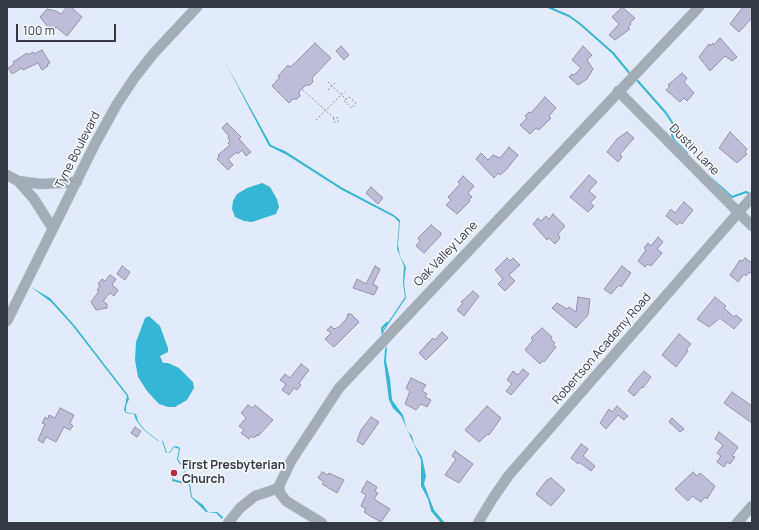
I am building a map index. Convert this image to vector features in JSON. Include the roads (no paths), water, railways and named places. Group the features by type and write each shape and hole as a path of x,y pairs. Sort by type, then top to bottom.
{"street":[{"name":"Tyne Boulevard","path":"7,321 106,123 126,90 154,53 197,7"},
{"name":"Oak Valley Lane","path":"279,488 282,478 291,461 345,380 698,7"},
{"name":"Dustin Lane","path":"618,91 752,226"},
{"path":"7,175 18,181 34,199 53,229"},
{"path":"18,181 41,184 77,182"},
{"name":"Robertson Academy Road","path":"478,523 493,498 510,475 752,197"},
{"path":"228,523 240,508 255,496 279,488 286,501 322,523"},
{"path":"737,523 752,506"}],"water":[{"path":"225,62 271,145 285,151 341,187 394,215 400,220 398,245 400,256 406,267 404,283 406,298 383,332 381,333 405,297 403,283 404,266 397,249 399,222 394,217 342,190 287,155 269,146"},
{"path":"262,183 270,187 277,199 279,207 276,214 252,222 244,221 235,217 232,209 233,201 237,194 247,188"},
{"path":"31,287 50,298 75,326 128,395 129,399 126,406 126,412 136,414 138,421 145,430 159,441 144,430 136,420 134,414 126,413 124,410 127,396 72,325 51,302"},
{"path":"149,316 160,326 168,348 168,352 160,356 163,363 168,363 179,368 193,382 194,388 187,400 175,407 168,407 159,404 147,391 138,377 135,360 136,342 145,318"},
{"path":"387,346 386,361 390,379 392,400 403,415 406,428 401,416 393,408 389,400 384,362 385,349"},
{"path":"408,431 422,457 426,476 424,484 434,510 445,523 441,523 431,511 428,499 421,486 421,460"},
{"path":"163,441 167,453 166,453"},
{"path":"175,446 179,447 180,449 178,459 187,469 179,463 177,459 179,449 174,447 170,453 167,453 170,452 173,447"},
{"path":"173,474 181,475 175,475 173,479 190,484 192,497 203,505 208,512 217,512 223,517 222,519 216,513 206,512 191,497 189,485 172,481"}],"waterway":[{"path":"548,7 569,16 579,23 613,53 631,75"},
{"path":"636,79 666,113 675,127 672,135 674,140 687,153"},
{"path":"712,179 732,197 746,192 750,194"},
{"path":"383,337 382,328 387,323"}],"place":[{"name":"First Presbyterian Church","path":"174,473"}]}
